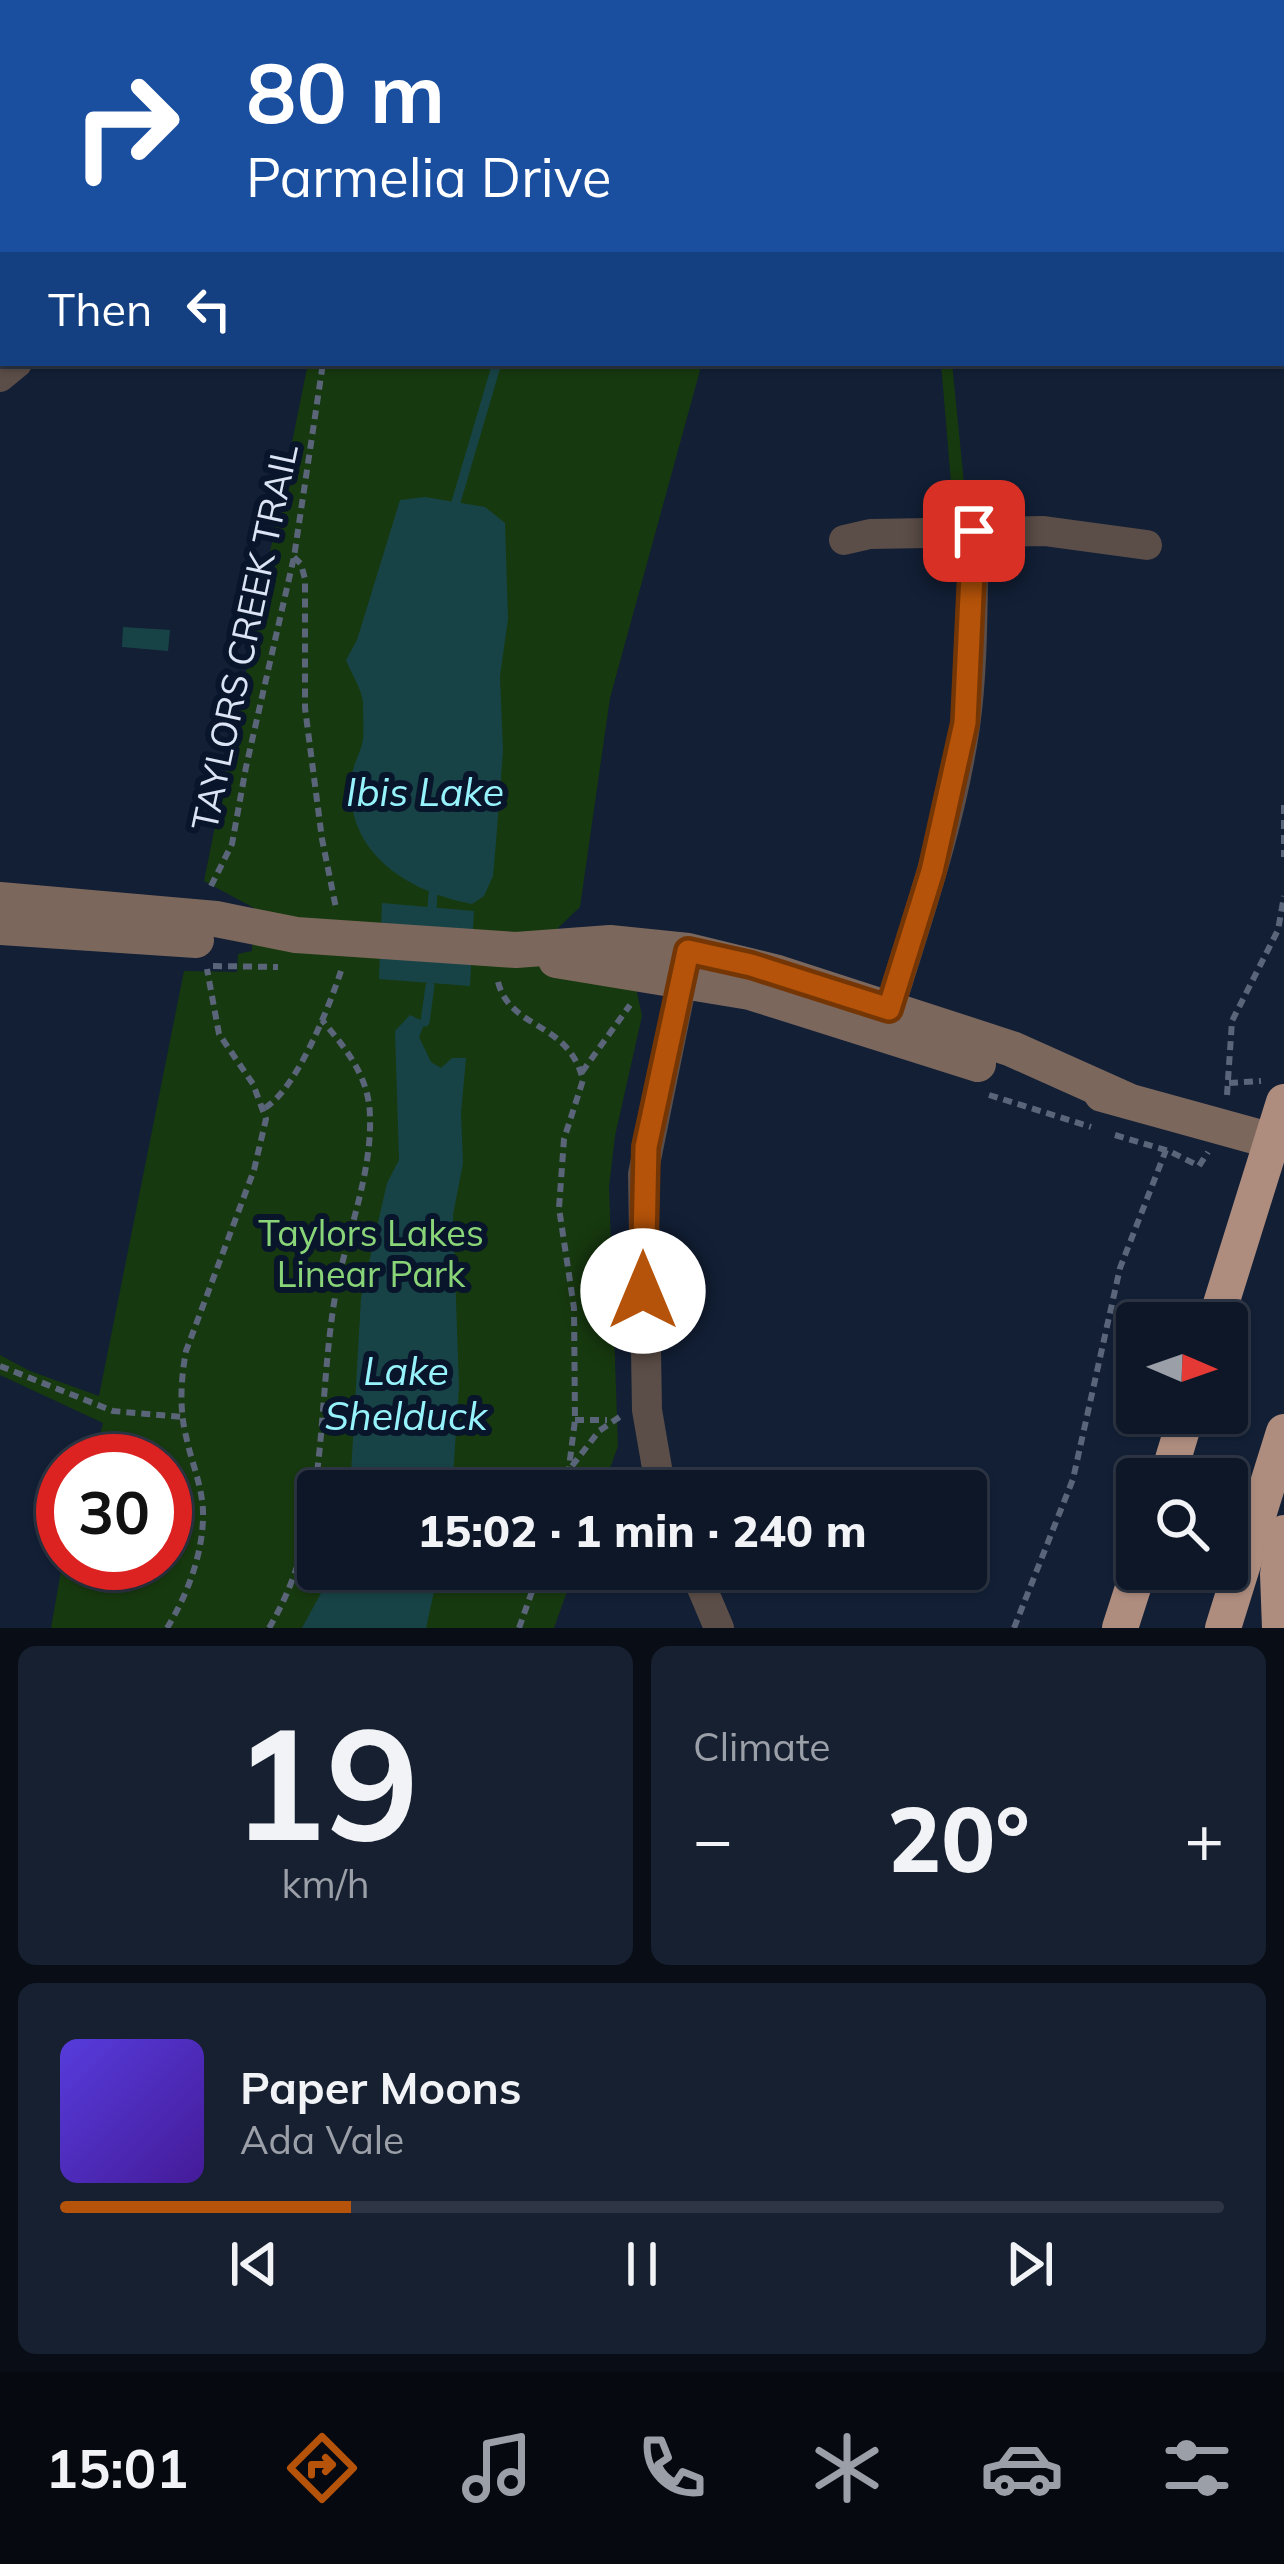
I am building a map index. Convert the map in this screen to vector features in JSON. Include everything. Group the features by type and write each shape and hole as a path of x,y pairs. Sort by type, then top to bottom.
{"highway":[{"path":"1222,1302 1278,1143 1275,1092"},
{"path":"1223,1628 1284,1432"},
{"path":"1280,1628 1278,1574 1284,1534"},
{"path":"1120,1628 1132,1590"}],"street":[{"path":"885,1021 932,871 959,759 971,658 974,531"},
{"path":"844,540 870,534 1044,531 1147,545"},
{"path":"0,900 204,917 297,951 502,971 573,954 686,965 750,992 885,1021 1004,1072 1278,1143"},
{"path":"0,927 213,941 246,933"},
{"path":"657,1470 647,1410 643,1174 686,965"},
{"path":"703,1590 719,1628"}],"path":[{"name":"TAYLORS CREEK TRAIL","path":"204,917 210,887 232,844 245,766 294,557 322,366"},
{"path":"294,557 304,579 305,708 337,911"},
{"path":"1284,805 1284,857"},
{"path":"1275,1092 1229,1083 1230,1042 1237,1007 1278,930 1284,896"},
{"path":"167,1628 194,1568 202,1528 201,1493 183,1417 186,1351 265,1130 265,1108 219,1034 206,966 297,951"},
{"path":"265,1108 281,1094 322,1020 341,956"},
{"path":"339,967 352,967"},
{"path":"502,971 506,1001 565,1043 581,1073 582,1085 565,1139 559,1208 573,1287 575,1420 570,1468"},
{"path":"581,1073 634,996 617,995"},
{"path":"269,1628 300,1561 312,1518 333,1307 370,1120 355,1059 322,1020"},
{"path":"977,1091 1166,1150 1199,1166 1206,1158"},
{"path":"1014,1628 1073,1478 1120,1268 1166,1150"},
{"path":"0,1366 113,1411 183,1417"},
{"path":"575,1420 610,1420 647,1410"},
{"path":"570,1468 610,1420"},
{"path":"519,1628 533,1590"}],"green space":[{"name":"Taylors Lakes Linear Park","path":"307,366 701,366 610,698 580,907 557,929 636,988 642,1016 615,1136 609,1187 618,1446 609,1470 297,1470 297,1590 568,1590 554,1628 51,1628 58,1590 192,1590 192,1434 100,1434 103,1423 0,1375 0,1355 99,1396 184,971 237,972 238,954 252,951 254,908 204,881"},
{"path":"941,366 952,366 964,483 951,483"}],"water":[{"name":"Ibis Lake","path":"425,497 485,507 505,523 508,619 500,676 503,751 496,842 493,876 484,896 472,904 424,889 384,864 357,826 352,803 353,772 363,740 363,703 346,660 357,640 400,500"},
{"path":"123,627 170,630 168,651 122,647"},
{"path":"382,903 474,911 470,986 379,979"},
{"name":"Lake Shelduck","path":"410,1015 425,1022 419,1037 431,1062 441,1068 452,1058 466,1058 463,1163 453,1215 459,1387 453,1470 351,1470 361,1298 387,1183 399,1160 395,1031"},
{"path":"323,1590 434,1590 426,1628 302,1628"}],"waterway":[{"path":"456,502 496,366"},
{"path":"432,908 433,894"},
{"path":"425,1022 430,986"}],"route":[{"path":"643,1291 646,1147 688,951 751,965 889,1009 932,871 965,723 974,531"}]}
